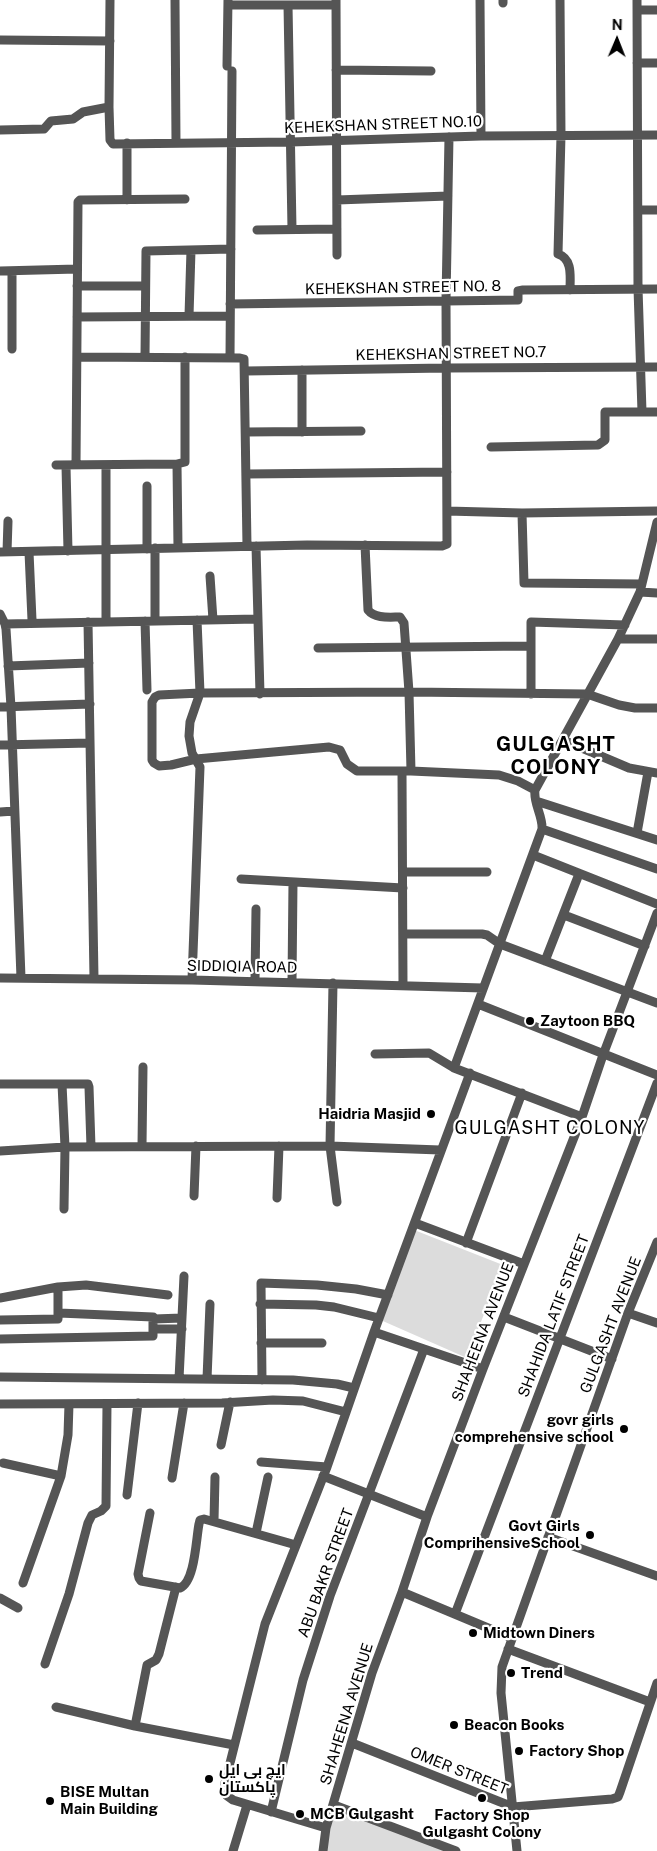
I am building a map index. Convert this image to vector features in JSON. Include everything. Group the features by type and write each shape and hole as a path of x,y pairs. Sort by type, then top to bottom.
{"street":[{"path":"0,130 44,129 51,121 73,119 83,112 109,107 110,0"},
{"path":"175,0 176,142"},
{"path":"480,0 481,136"},
{"path":"560,0 561,135 558,254 563,255 569,265 570,290"},
{"path":"230,358 232,143 228,3 288,5 336,2 337,256"},
{"path":"288,5 292,230"},
{"path":"642,412 638,288 637,5 657,10"},
{"path":"0,40 110,41"},
{"path":"637,63 657,63"},
{"path":"336,70 431,71"},
{"name":"KEHEKSHAN STREET NO.10","path":"109,107 111,143 127,144 291,142 481,136 657,135"},
{"path":"8,521 4,552 251,546 442,546 447,544 446,300 448,137"},
{"path":"127,144 127,200"},
{"path":"337,200 448,196"},
{"path":"76,465 78,202 80,200 185,199"},
{"path":"638,210 657,210"},
{"path":"256,230 337,228"},
{"path":"145,357 146,251 231,249"},
{"path":"189,316 191,250"},
{"path":"0,271 77,269"},
{"path":"12,270 12,349"},
{"path":"77,286 145,286"},
{"name":"KEHEKSHAN STREET NO. 8","path":"230,304 518,300 518,291 523,290 657,289"},
{"path":"77,317 230,316"},
{"path":"77,357 243,358 245,360 247,474 260,694"},
{"path":"56,466 177,464 185,462 185,357"},
{"name":"KEHEKSHAN STREET NO.7","path":"246,371 657,367"},
{"path":"302,370 302,432"},
{"path":"491,447 601,444 604,440 605,412 657,412"},
{"path":"246,432 361,431"},
{"path":"177,464 178,548"},
{"path":"66,466 68,551"},
{"path":"106,466 106,622"},
{"path":"247,474 447,472"},
{"path":"147,486 155,621"},
{"path":"447,511 522,513 657,511"},
{"path":"522,513 524,583 641,588 657,593"},
{"path":"454,1068 542,829 542,820 534,793 625,625 641,588 657,522"},
{"path":"365,545 368,610 377,616 400,617 403,619 409,692 402,872 403,985"},
{"path":"30,552 32,620"},
{"path":"210,576 213,620"},
{"path":"0,614 5,624 4,656 8,666 11,707 20,978"},
{"path":"5,624 257,619"},
{"path":"192,980 200,767 192,753 189,736 190,722 200,693 197,620"},
{"path":"145,621 147,690"},
{"path":"88,622 94,978"},
{"path":"530,694 531,622 625,625"},
{"path":"618,639 657,639"},
{"path":"318,648 530,646"},
{"path":"8,666 89,663"},
{"path":"536,790 518,781 499,775 407,771 357,772 347,764 340,750 329,747 196,759 159,766 152,760 152,702 159,695 200,693 409,692 587,694 619,705 635,708 657,708"},
{"path":"0,707 90,704"},
{"path":"562,740 629,768 653,773 637,833"},
{"path":"0,745 90,743"},
{"path":"536,801 657,840"},
{"path":"0,812 14,811"},
{"path":"542,829 657,869"},
{"path":"532,856 657,904"},
{"path":"402,872 487,872"},
{"path":"545,961 580,874"},
{"path":"241,879 403,888"},
{"path":"292,982 293,882"},
{"path":"255,981 256,909"},
{"name":"SHAHEENA AVENUE","path":"323,1851 326,1828 372,1673 427,1517 482,1369 582,1117 603,1055 657,913"},
{"path":"564,915 645,946"},
{"path":"403,934 487,935 500,944 657,1003"},
{"name":"SIDDIQIA ROAD","path":"0,978 255,981 483,988"},
{"path":"333,983 330,1146 337,1202"},
{"path":"478,1004 657,1075"},
{"path":"375,1054 429,1053 454,1068 582,1117"},
{"path":"142,1146 143,1067"},
{"path":"326,1828 233,1800 226,1795 225,1783 265,1624 327,1467 440,1150 470,1074"},
{"path":"0,1084 89,1084 91,1147"},
{"path":"62,1084 64,1209"},
{"name":"SHAHIDA LATIF STREET","path":"455,1614 657,1084"},
{"path":"466,1243 522,1093"},
{"path":"0,1151 64,1147 142,1146 330,1146 440,1150"},
{"path":"194,1196 196,1146"},
{"path":"277,1198 279,1146"},
{"path":"415,1223 524,1264"},
{"name":"GULGASHT AVENUE","path":"517,1851 502,1693 502,1667 628,1313 657,1242"},
{"path":"179,1379 184,1276"},
{"path":"262,1380 260,1304 261,1285 263,1283 316,1285 356,1289 388,1295"},
{"path":"0,1320 57,1320 59,1313 58,1286"},
{"path":"0,1298 58,1286 86,1286 168,1295"},
{"path":"207,1379 210,1304"},
{"path":"260,1304 334,1307 379,1318"},
{"path":"59,1313 153,1316 154,1319 182,1318"},
{"path":"628,1313 657,1323"},
{"path":"504,1317 612,1358"},
{"path":"0,1339 152,1337 154,1319"},
{"path":"153,1329 182,1329"},
{"path":"374,1332 482,1369"},
{"path":"261,1343 322,1343"},
{"name":"ABU BAKR STREET","path":"271,1812 303,1680 330,1596 424,1349"},
{"path":"0,1377 262,1380 330,1383 354,1388"},
{"path":"0,1404 302,1401 346,1412"},
{"path":"221,1446 230,1402"},
{"path":"127,1495 138,1403"},
{"path":"172,1478 184,1403"},
{"path":"23,1583 61,1476 68,1435 69,1404"},
{"path":"45,1664 69,1594 88,1523 92,1515 102,1511 106,1506 107,1404"},
{"path":"3,1462 61,1476"},
{"path":"261,1462 327,1467"},
{"path":"214,1522 215,1476"},
{"path":"323,1476 427,1517"},
{"path":"256,1533 268,1477"},
{"path":"150,1513 138,1578 141,1581 176,1587 184,1586 191,1573 200,1520 204,1518 296,1545"},
{"path":"548,1537 657,1576"},
{"path":"135,1726 147,1665 156,1660 159,1654 176,1587"},
{"path":"402,1592 512,1638"},
{"path":"0,1598 18,1608"},
{"path":"508,1649 650,1702"},
{"name":"OMER STREET","path":"352,1743 513,1807 618,1797 657,1683"},
{"path":"56,1707 135,1726 234,1745"},
{"path":"233,1851 247,1805"},
{"path":"334,1805 456,1851"}],"shaded area":[{"path":"409,1228 503,1265 467,1358 376,1318"},
{"path":"334,1805 456,1851 326,1851"}],"place":[{"name":"Zaytoon BBQ","path":"530,1021"},
{"name":"Haidria Masjid","path":"431,1114"},
{"name":"govr girls comprehensive school","path":"624,1429"},
{"name":"Govt Girls ComprihensiveSchool","path":"590,1535"},
{"name":"Midtown Diners","path":"473,1633"},
{"name":"Trend","path":"511,1673"},
{"name":"Beacon Books","path":"454,1725"},
{"name":"Factory Shop","path":"519,1751"},
{"name":"ایچ بی ایل پاکستان","path":"209,1779"},
{"name":"Factory Shop Gulgasht Colony","path":"482,1798"},
{"name":"BISE Multan Main Building","path":"50,1801"},
{"name":"MCB Gulgasht","path":"300,1814"}],"district":[{"name":"GULGASHT COLONY","path":"556,756"},
{"name":"GULGASHT COLONY","path":"550,1128"}]}
